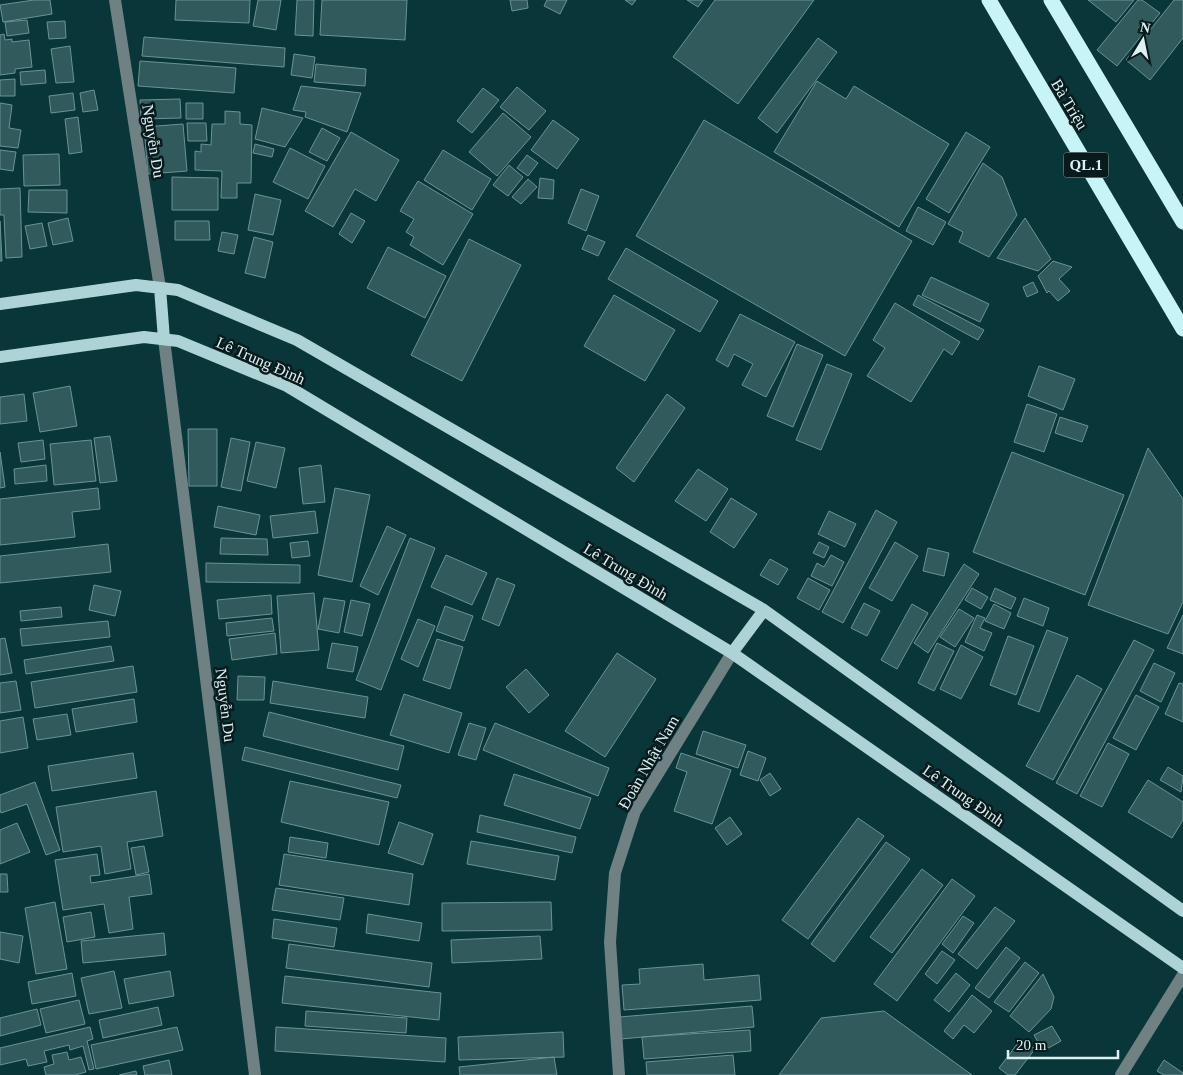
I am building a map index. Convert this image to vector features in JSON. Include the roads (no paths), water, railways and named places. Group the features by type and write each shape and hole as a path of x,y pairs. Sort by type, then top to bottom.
{"highway":[{"name":"Bà Triệu","path":"989,0 1183,329"},
{"path":"1051,0 1183,222"}],"main road":[{"name":"Lê Trung Đình","path":"0,304 136,285 178,290 297,340 764,610 1183,911"},
{"path":"160,288 164,339"},
{"name":"Lê Trung Đình","path":"0,357 144,337 164,339 178,341 287,386 732,653 1183,968"},
{"path":"732,653 764,610"}],"street":[{"name":"Nguyễn Du","path":"115,0 160,288"},
{"name":"Nguyễn Du","path":"164,339 255,1075"},
{"name":"Đoàn Nhật Nam","path":"619,1075 610,942 615,873 635,811 732,653"},
{"path":"1121,1075 1183,975"}]}
